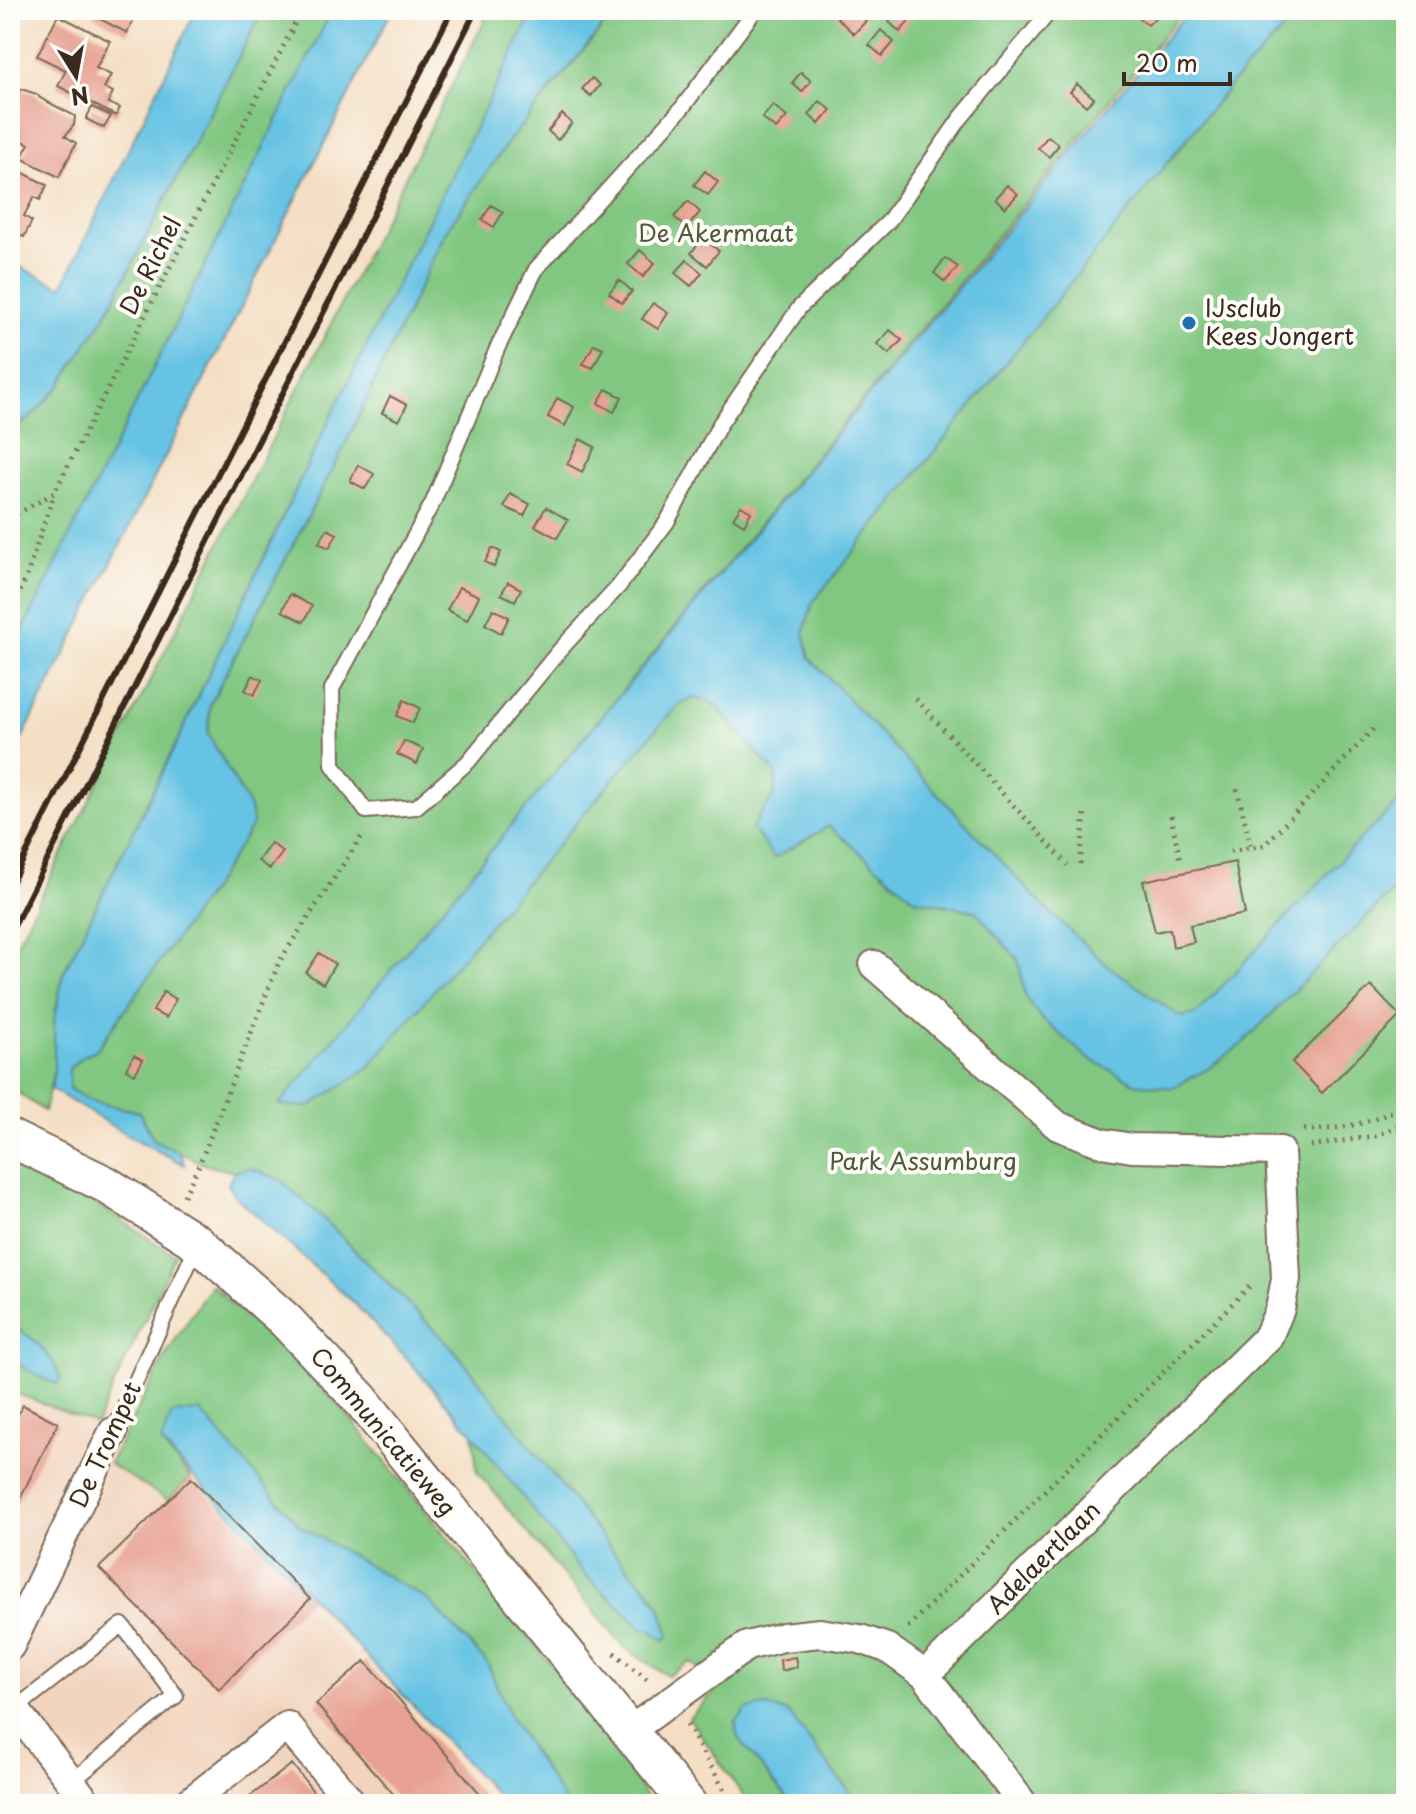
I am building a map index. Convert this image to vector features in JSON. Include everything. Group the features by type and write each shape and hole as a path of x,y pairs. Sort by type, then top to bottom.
{"street":[{"path":"874,965 1058,1126 1102,1143 1132,1148 1287,1140"},
{"name":"Communicatieweg","path":"10,1138 105,1184 198,1243 285,1320 361,1400 688,1804"},
{"name":"Adelaertlaan","path":"925,1675 1268,1337 1280,1309 1286,1279 1287,1140"},
{"name":"De Trompet","path":"10,1646 113,1432"},
{"path":"628,1732 747,1646 820,1633 860,1639 887,1648 925,1675 1023,1804"},
{"path":"12,1706 79,1793"},
{"path":"187,1804 287,1726 353,1804"}],"lane":[{"path":"755,10 682,108 536,269 497,349 433,502 332,689 333,765 366,811 416,807 468,762 559,651 619,586 667,522 720,424 799,308 888,222 960,119 1051,10"},
{"name":"De Trompet","path":"113,1432 198,1243"},
{"path":"12,1706 122,1625 176,1696 79,1793"}],"path":[{"name":"De Richel","path":"10,613 25,581 54,493 302,10"},
{"path":"10,518 54,493"},
{"path":"916,699 1068,865"},
{"path":"1230,851 1265,845 1375,727"},
{"path":"1237,789 1251,847"},
{"path":"184,1196 279,962 380,810"},
{"path":"1080,864 1085,812"},
{"path":"1171,816 1180,860"},
{"path":"1287,1140 1359,1125 1406,1104"},
{"path":"1287,1140 1375,1136 1406,1122"},
{"path":"887,1648 1255,1280"},
{"path":"673,1701 724,1789 736,1804"}],"shaded area":[{"path":"10,1306 112,1431 197,1484 488,1804 10,1804"}],"green space":[{"path":"263,10 335,10 10,658 10,431 30,418 109,309"},
{"path":"490,10 534,10 312,455 63,974 54,1023 54,1071 44,1111 10,1087 10,957"},
{"name":"Park Assumburg","path":"616,10 1184,10 281,1105 680,704 694,698 1230,10 1406,10 1406,1804 859,1804 788,1713 766,1706 747,1710 736,1722 737,1736 791,1804 749,1804 689,1718 720,1686 690,1662 668,1676 624,1647 477,1472 473,1434 585,1575 644,1629 651,1630 664,1640 666,1630 660,1607 648,1589 615,1554 456,1352 325,1220 251,1168 234,1172 206,1165 154,1140 139,1112 90,1101 69,1088 69,1069 80,1058 97,1049 213,887 250,808 208,734 210,704 343,449 446,231 508,142"},
{"path":"10,1163 88,1199 175,1255 96,1424 10,1391 10,1359 38,1375 21,1330 10,1327"},
{"path":"211,1285 284,1350 343,1410 593,1715 651,1804 566,1804 510,1717 487,1663 428,1600 300,1526 266,1489 161,1443 191,1478 168,1500 109,1464 165,1356"}],"water":[{"path":"196,10 263,10 109,309 60,386 30,418 10,429 10,262 62,287"},
{"path":"332,10 392,10 10,762 10,656"},
{"path":"534,10 616,10 508,142 446,231 343,449 210,704 208,734 250,808 253,824 213,887 97,1049 80,1058 69,1069 69,1089 90,1101 139,1112 154,1140 180,1153 185,1165 129,1136 51,1089 54,1023 63,974 312,455"},
{"path":"1189,10 1302,10 1232,83 813,602 804,632 810,658 1044,907 1108,966 1181,1017 1196,1014 1361,838 1406,796 1406,877 1242,1044 1208,1069 1172,1088 1135,1083 1088,1058 1042,1019 1026,998 1018,960 975,911 915,899 829,826 774,858 752,827 775,794 776,774 715,704 694,698 679,704 659,726 368,1068 309,1107 279,1105"},
{"path":"250,1168 281,1180 456,1352 615,1554 648,1589 660,1607 669,1636 665,1640 644,1629 585,1575 473,1434 409,1361 353,1302 235,1196 228,1184 234,1172"},
{"path":"10,1327 34,1340 47,1354 60,1378 57,1384 10,1359"},
{"path":"200,1411 300,1526 428,1600 487,1663 510,1717 566,1804 505,1804 161,1443 172,1414"},
{"path":"766,1706 788,1713 859,1804 791,1804 737,1736 736,1722 747,1709"}],"building":[{"path":"97,10 131,10 129,14 135,17 127,33 94,16"},
{"path":"845,10 855,10 866,21 854,34 837,18"},
{"path":"899,10 913,10 916,13 900,32 889,22"},
{"path":"1139,10 1145,10 1155,18 1148,25 1135,15"},
{"path":"58,15 110,41 96,68 111,75 104,88 113,92 108,103 120,108 116,116 58,86 66,70 37,56"},
{"path":"881,30 894,42 882,56 869,45"},
{"path":"801,72 811,81 802,92 792,83"},
{"path":"592,78 600,85 591,96 582,89"},
{"path":"1077,84 1094,98 1086,106 1070,92"},
{"path":"21,89 37,94 75,116 74,125 65,136 76,143 59,177 21,158 29,144 10,135 10,110"},
{"path":"820,101 831,110 819,124 809,115"},
{"path":"773,105 787,117 776,129 762,118"},
{"path":"92,107 111,116 104,128 86,119"},
{"path":"562,114 572,123 558,140 548,131"},
{"path":"1048,136 1059,145 1049,157 1038,148"},
{"path":"16,169 47,185 40,200 34,197 24,216 32,221 24,237 10,234 10,180"},
{"path":"705,171 718,182 708,195 694,185"},
{"path":"1007,185 1018,194 1005,208 995,198"},
{"path":"688,201 700,212 687,228 674,217"},
{"path":"491,205 503,212 494,227 482,220"},
{"path":"703,238 719,251 707,266 691,253"},
{"path":"640,250 655,263 643,277 628,264"},
{"path":"945,258 958,267 945,282 934,273"},
{"path":"687,260 702,273 691,286 675,273"},
{"path":"619,280 632,291 622,303 609,293"},
{"path":"653,303 668,313 658,329 642,319"},
{"path":"890,330 902,340 889,354 877,344"},
{"path":"594,344 603,348 593,368 583,364"},
{"path":"606,389 622,397 614,412 598,403"},
{"path":"390,396 407,405 399,421 382,413"},
{"path":"557,398 574,407 565,426 548,417"},
{"path":"580,439 595,447 582,472 567,464"},
{"path":"358,465 374,474 365,489 350,481"},
{"path":"510,494 530,504 524,516 504,507"},
{"path":"741,506 751,512 744,525 733,518"},
{"path":"546,507 568,520 557,538 535,526"},
{"path":"327,529 337,534 329,548 319,543"},
{"path":"492,548 501,552 494,567 485,562"},
{"path":"508,582 521,589 515,601 501,594"},
{"path":"459,587 479,596 467,620 447,610"},
{"path":"290,594 312,606 304,622 282,611"},
{"path":"493,609 509,617 501,633 485,624"},
{"path":"253,675 262,680 254,695 245,690"},
{"path":"404,700 420,708 413,723 397,716"},
{"path":"404,741 423,749 417,764 397,754"},
{"path":"271,843 283,852 270,869 258,861"},
{"path":"1235,862 1245,914 1190,925 1194,942 1173,947 1170,929 1155,932 1143,881"},
{"path":"319,953 335,964 323,984 306,973"},
{"path":"1371,986 1400,1016 1322,1093 1292,1062"},
{"path":"163,992 176,999 166,1018 153,1011"},
{"path":"134,1055 143,1060 135,1074 126,1069"},
{"path":"23,1405 58,1423 13,1512 10,1511 10,1409 19,1413"},
{"path":"191,1478 310,1599 219,1689 99,1568"},
{"path":"795,1657 797,1667 781,1671 780,1660"},
{"path":"365,1661 489,1804 402,1804 360,1756 316,1704"},
{"path":"292,1764 323,1804 240,1804"}],"railway":[{"path":"10,886 452,10"},
{"path":"10,934 476,10"}],"place":[{"name":"IJsclub Kees Jongert","path":"1189,323"}],"park label":[{"name":"De Akermaat","path":"716,234"}]}
